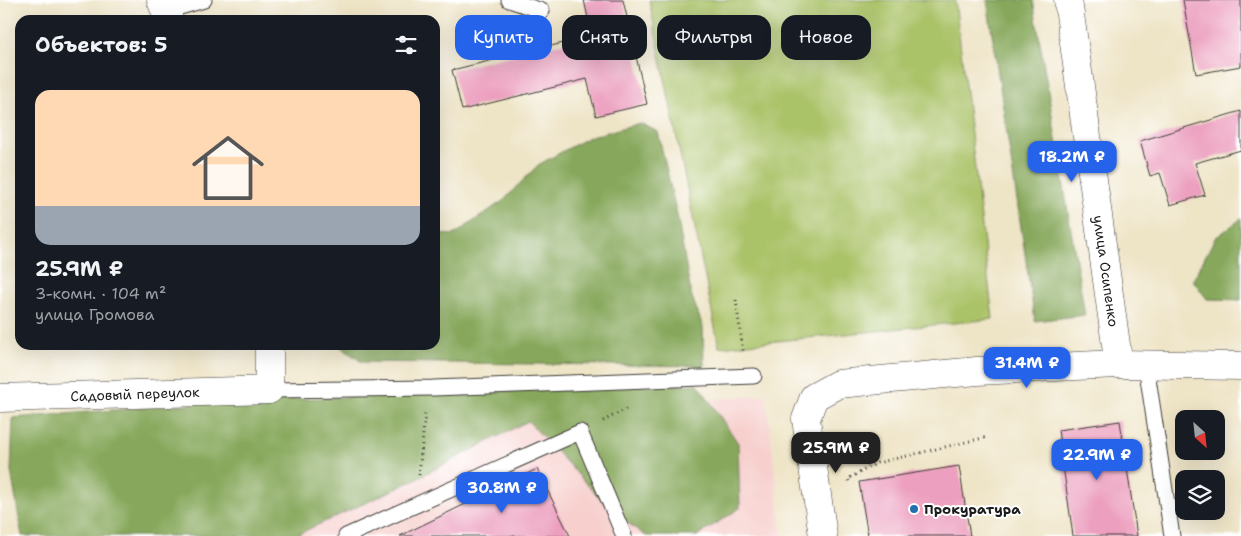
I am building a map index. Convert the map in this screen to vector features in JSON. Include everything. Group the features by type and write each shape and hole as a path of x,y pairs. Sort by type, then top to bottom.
{"street":[{"name":"улица Осипенко","path":"1068,0 1117,352 1117,364"},
{"path":"269,350 269,390"},
{"path":"823,536 806,419 814,397 838,384 977,371 1117,364 1241,366"},
{"name":"Садовый переулок","path":"0,398 269,390"}],"lane":[{"path":"165,10 204,0"},
{"path":"509,0 542,11"},
{"path":"1146,365 1172,536"},
{"path":"269,390 433,388 747,376"},
{"path":"346,536 580,432 624,536"}],"path":[{"path":"736,300 747,376"},
{"path":"580,432 631,406 635,379"},
{"path":"417,503 423,421 433,388"},
{"path":"850,488 848,478 877,463 987,438"}],"shaded area":[{"path":"766,395 782,536 35,536 54,442 631,406"}],"green space":[{"path":"649,0 955,0 993,319 719,347 661,60 771,60 771,15 657,15 657,40"},
{"path":"987,0 1033,0 1085,315 1035,321"},
{"path":"640,123 658,132 677,215 691,294 703,327 704,366 362,362 345,350 440,350 440,234 454,235 504,200 538,165 589,137"},
{"path":"1241,219 1241,300 1207,299 1193,280 1215,238"},
{"path":"698,384 738,443 740,508 697,536 646,536 614,513 528,421 408,483 294,536 22,536 11,471 13,418 215,402"}],"building":[{"path":"584,0 623,0 626,15 587,15"},
{"path":"1183,0 1241,0 1241,66 1196,74"},
{"path":"562,43 562,60 637,60 647,104 596,116 587,79 462,110 452,70 493,60 552,60 552,46"},
{"path":"1241,111 1241,150 1195,163 1205,195 1170,205 1160,173 1150,176 1140,141"},
{"path":"1120,421 1137,536 1073,536 1058,430"},
{"name":"Прокуратура","path":"959,466 970,536 868,536 859,482"},
{"path":"537,469 570,536 400,536"}],"place":[{"name":"Прокуратура","path":"914,509"}]}
